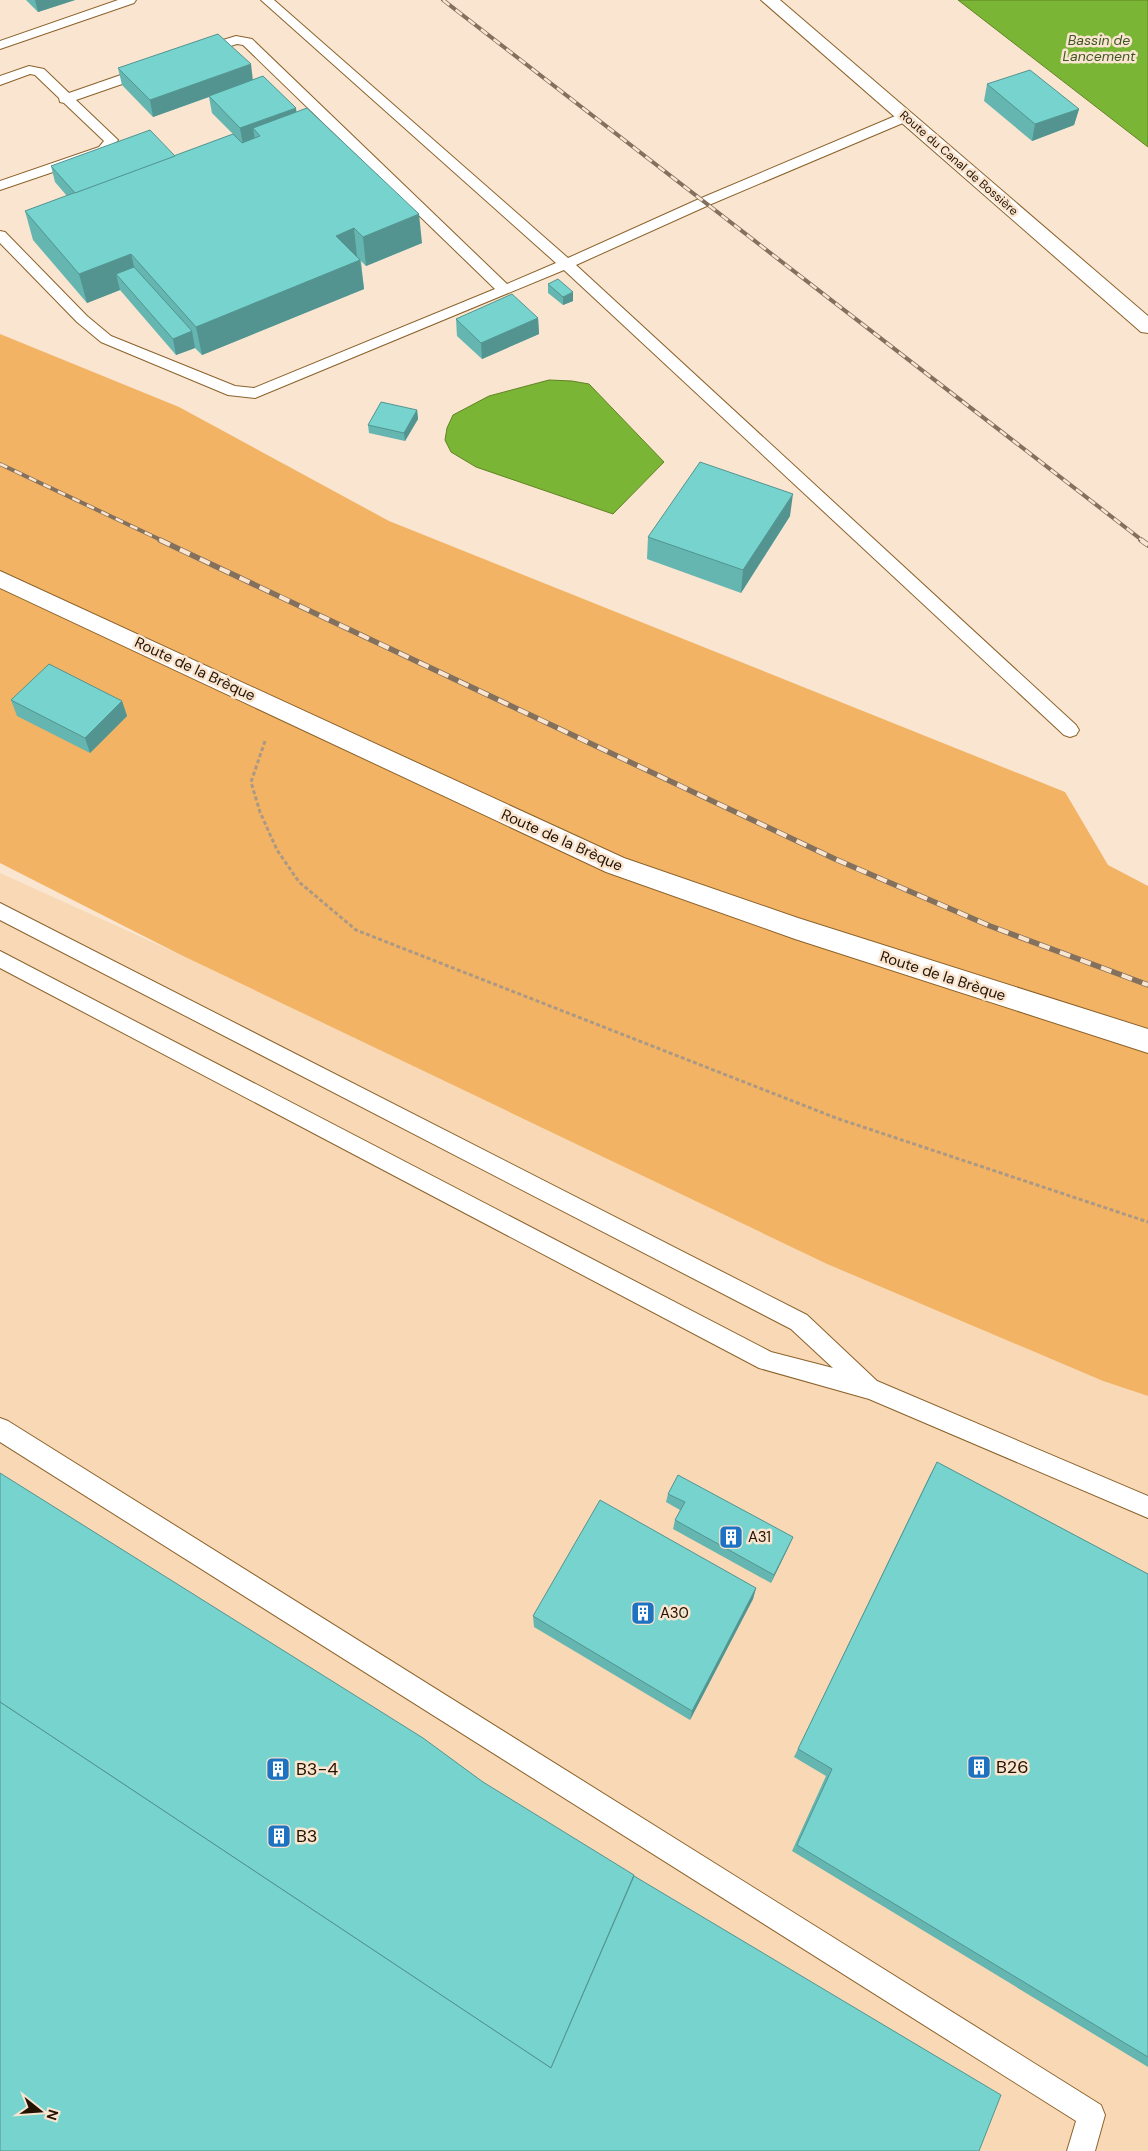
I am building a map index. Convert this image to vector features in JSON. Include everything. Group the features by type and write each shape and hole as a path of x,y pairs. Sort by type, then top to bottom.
{"main road":[{"name":"Route du Canal de Bossière","path":"770,0 1148,327"},
{"name":"Route de la Brèque","path":"0,579 615,865 804,931 1148,1041"}],"lane":[{"path":"0,45 130,0"},
{"path":"267,0 566,264 1070,730"},
{"path":"191,55 236,40 247,42 505,290"},
{"path":"65,99 155,68"},
{"path":"0,80 29,70 39,72 65,99 111,140 104,150 0,186"},
{"path":"0,235 82,319 106,339 232,391 254,393 505,290 704,202 905,117"},
{"path":"0,911 799,1322 871,1389"},
{"path":"0,959 766,1361 871,1389 1148,1507"},
{"path":"0,1429 1091,2116 1081,2151"}],"path":[{"path":"268,734 250,782 260,812 277,850 299,882 356,930 836,1118 1148,1222"}],"shaded area":[{"path":"0,334 179,407 389,521 1065,792 1108,865 1148,886 1148,1396 1103,1381 827,1264 181,955 0,863"},
{"path":"0,873 181,955 827,1264 1103,1381 1148,1396 1148,2151 0,2151"}],"water":[{"name":"Bassin de Lancement","path":"958,0 1148,0 1148,147"},
{"path":"549,380 589,384 664,462 613,514 476,467 451,452 445,440 447,428 453,415 489,396"}],"building":[{"path":"218,34 251,64 150,100 118,68"},
{"path":"1030,70 1079,109 1035,124 987,84"},
{"path":"263,76 296,108 240,128 209,96"},
{"path":"307,108 419,214 363,237 354,228 336,236 360,260 196,327 131,254 79,274 25,211 233,134 242,143 260,136 253,128"},
{"path":"150,130 175,156 75,193 51,166"},
{"path":"134,267 192,331 173,339 116,274"},
{"path":"558,279 573,292 563,297 548,284"},
{"path":"512,294 538,318 481,343 456,319"},
{"path":"381,402 417,410 404,433 368,425"},
{"path":"700,462 793,494 743,570 648,537"},
{"path":"49,664 122,701 85,738 11,700"},
{"name":"B26","path":"937,1462 1148,1574 1148,2057 797,1845 832,1769 798,1749"},
{"name":"B3-4","path":"0,1473 423,1738 483,1782 634,1875 551,2068 0,1702"},
{"name":"A31","path":"678,1475 793,1537 774,1575 675,1520 685,1502 668,1494"},
{"name":"A30","path":"600,1500 756,1588 692,1711 533,1616"},
{"name":"B3","path":"0,1702 551,2068 634,1876 1001,2095 979,2151 0,2151"}],"railway":[{"path":"443,0 1143,541"},
{"path":"0,464 163,541"},
{"path":"160,540 835,859 990,926 1148,985"},
{"path":"1141,540 1148,545"}],"place":[{"name":"A31","path":"731,1537"},
{"name":"A30","path":"643,1613"},
{"name":"B26","path":"979,1767"},
{"name":"B3-4","path":"278,1769"},
{"name":"B3","path":"279,1836"}]}
